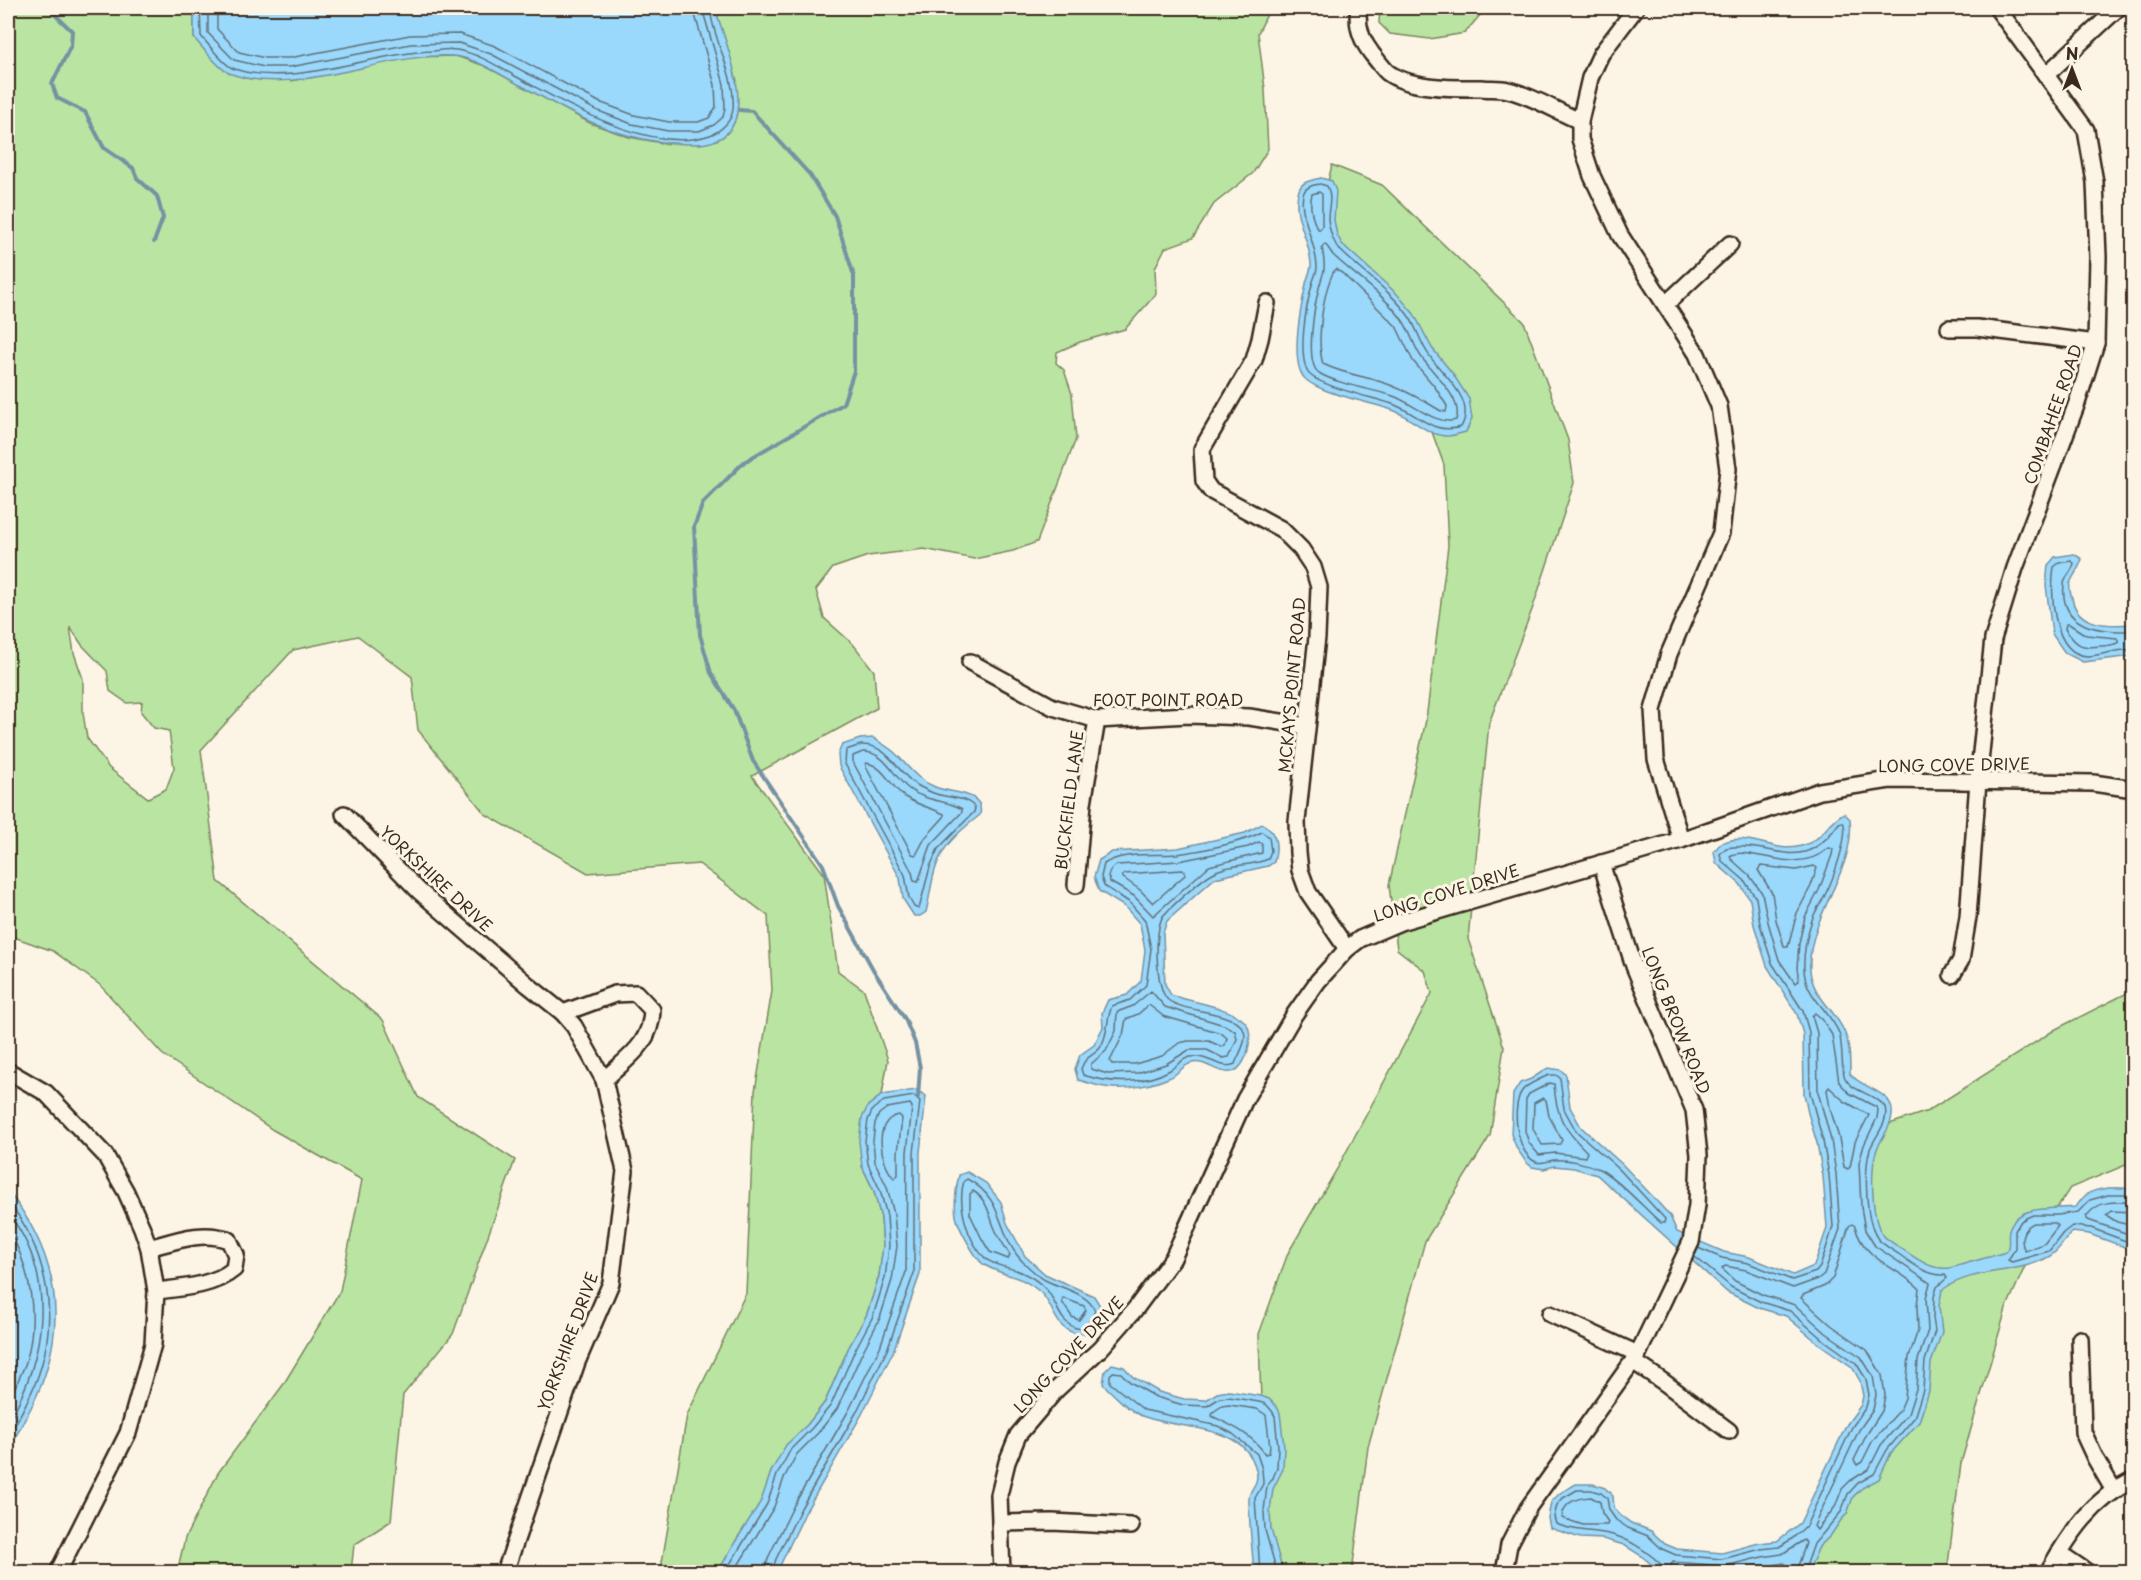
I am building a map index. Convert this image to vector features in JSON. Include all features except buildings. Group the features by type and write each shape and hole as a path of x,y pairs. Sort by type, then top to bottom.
{"street":[{"path":"1359,8 1358,24 1362,37 1386,71 1396,77 1406,81 1447,87 1505,89 1524,94 1580,121"},
{"path":"1636,8 1601,54 1590,78 1580,121 1580,139 1592,176 1620,235 1697,354 1719,406 1728,470 1721,533 1669,654 1653,710 1656,759 1681,840"},
{"name":"COMBAHEE ROAD","path":"1952,975 1961,960 1968,916 1978,780 1993,639 2015,568 2077,403 2096,343 2098,257 2095,182 2086,130 1997,8"},
{"path":"2046,75 2118,8"},
{"path":"1666,304 1730,244"},
{"name":"MCKAYS POINT ROAD","path":"1267,303 1254,360 1203,449 1202,470 1204,481 1211,491 1281,529 1301,549 1313,567 1319,587 1317,637 1297,821 1300,870 1308,892 1347,949"},
{"path":"1949,328 1977,328 2096,343"},
{"name":"FOOT POINT ROAD","path":"970,662 1053,707 1096,720 1188,716 1229,717 1282,721 1306,726"},
{"name":"BUCKFIELD LANE","path":"1076,885 1083,803 1096,720"},
{"name":"LONG COVE DRIVE","path":"1002,1572 999,1495 1007,1462 1018,1435 1056,1390 1108,1340 1136,1308 1173,1258 1255,1081 1294,1015 1318,981 1347,949 1360,939 1400,922 1681,840 1820,791 1890,780 2093,783 2133,789"},
{"name":"YORKSHIRE DRIVE","path":"344,814 419,891 528,985 563,1012 574,1026 604,1080 625,1171 610,1283 577,1362 505,1572"},
{"name":"LONG BROW ROAD","path":"1504,1572 1509,1545 1528,1508 1636,1358 1691,1242 1697,1205 1700,1155 1694,1110 1634,966 1601,863"},
{"path":"563,1012 615,994 636,993 652,1010 652,1026 645,1041 604,1080"},
{"path":"8,1071 46,1093 105,1155 126,1192 149,1248 156,1291 153,1344 128,1433 58,1572"},
{"path":"149,1248 209,1234 229,1240 236,1256 234,1269 214,1281 156,1291"},
{"path":"1550,1314 1636,1358 1729,1431"},
{"path":"2080,1339 2083,1432 2113,1489"},
{"path":"2048,1572 2076,1526 2113,1489 2133,1479"},
{"path":"1000,1523 1052,1522 1131,1526"},
{"path":"2059,1553 2087,1572"}],"green space":[{"path":"8,8 194,8 194,38 291,81 413,57 456,56 485,66 590,123 629,137 667,144 737,81 715,8 1270,8 1258,33 1265,89 1268,149 1253,173 1214,204 1193,238 1165,248 1155,268 1156,294 1125,329 1080,342 1057,352 1056,363 1064,370 1072,394 1076,439 1037,542 1013,551 974,559 924,549 868,556 833,568 816,590 824,618 853,644 874,671 877,708 752,776 824,874 838,971 864,990 888,1060 882,1095 868,1106 862,1166 874,1191 881,1218 883,1246 879,1276 867,1314 848,1349 825,1402 771,1472 762,1501 718,1572 663,1572 662,1562 687,1415 746,1293 755,1091 772,991 768,916 699,864 588,873 485,814 418,730 412,677 358,636 293,650 201,750 218,881 383,1020 418,1097 515,1160 453,1334 403,1395 391,1521 354,1545 351,1572 177,1572 185,1538 218,1473 283,1385 340,1291 362,1180 273,1130 162,1054 100,985 53,951 8,935","holes":["70,627 82,645 107,671 110,691 127,703 142,702 141,712 154,728 169,731 174,768 166,789 148,798 109,768 87,738 83,713 83,679 74,653"]},
{"path":"1380,8 1486,8 1465,33 1430,39 1390,34 1379,23"},
{"path":"1332,165 1382,185 1524,322 1568,440 1574,483 1533,607 1489,723 1468,939 1504,1047 1490,1136 1425,1241 1368,1447 1352,1572 1266,1572 1259,1334 1288,1253 1337,1169 1432,993 1425,971 1397,949 1389,885 1426,720 1448,546 1444,465 1417,391 1319,218"},
{"path":"2133,990 2133,1162 2070,1188 2038,1237 2006,1309 1961,1463 1947,1572 1764,1572 1866,1438 1860,1134 1928,1111 2056,1029"}],"water":[{"path":"194,8 715,8 734,69 738,91 737,112 731,128 717,140 694,144 645,139 603,127 487,67 453,56 398,61 310,78 282,81 254,80 225,71 194,38"},
{"path":"1321,178 1332,181 1336,191 1334,220 1337,235 1342,244 1397,294 1414,314 1432,348 1469,399 1472,419 1466,432 1452,436 1434,434 1395,411 1330,392 1308,381 1302,375 1297,355 1298,330 1306,282 1311,267 1299,219 1297,200 1302,185"},
{"path":"2074,554 2082,559 2070,586 2075,608 2080,615 2096,623 2133,624 2133,656 2083,662 2065,653 2052,634 2046,585 2048,565 2055,557"},
{"path":"873,738 894,752 923,780 935,787 972,797 980,807 980,815 955,837 939,859 926,912 920,916 914,916 903,899 900,878 839,766 838,754 842,745 860,739"},
{"path":"1844,813 1850,819 1850,838 1846,857 1816,931 1811,950 1810,969 1814,986 1839,1021 1845,1034 1849,1051 1850,1074 1883,1095 1892,1109 1891,1121 1877,1149 1873,1168 1874,1206 1883,1235 1926,1264 1937,1268 1950,1268 2006,1252 2009,1230 2013,1221 2020,1215 2037,1210 2076,1207 2091,1192 2122,1188 2133,1190 2133,1250 2089,1234 2072,1232 2053,1254 2037,1262 1968,1277 1942,1290 1939,1306 1942,1332 1931,1363 1929,1391 1919,1422 1891,1453 1879,1479 1862,1488 1853,1497 1847,1514 1819,1547 1808,1572 1661,1572 1624,1545 1603,1539 1580,1538 1550,1528 1548,1518 1551,1502 1560,1493 1576,1484 1593,1484 1605,1488 1613,1496 1614,1508 1620,1515 1631,1523 1651,1531 1665,1544 1677,1549 1722,1553 1759,1543 1777,1541 1800,1523 1847,1424 1861,1405 1863,1396 1860,1381 1852,1367 1786,1316 1759,1308 1727,1292 1597,1175 1574,1168 1532,1167 1517,1149 1511,1134 1513,1094 1520,1083 1548,1068 1561,1070 1566,1075 1570,1107 1581,1127 1623,1165 1655,1199 1670,1216 1677,1232 1724,1252 1749,1257 1793,1275 1814,1266 1827,1228 1823,1176 1804,1094 1803,1034 1797,1014 1767,966 1754,925 1750,900 1740,884 1716,863 1714,851 1720,844 1742,839 1788,848 1806,845"},
{"path":"1262,824 1271,831 1276,840 1274,862 1268,866 1215,878 1167,921 1163,933 1165,984 1171,995 1230,1012 1245,1022 1248,1027 1250,1034 1248,1051 1241,1065 1236,1070 1226,1072 1202,1063 1192,1063 1184,1066 1173,1076 1131,1088 1098,1086 1078,1080 1075,1069 1080,1055 1094,1045 1103,1027 1102,1013 1108,1000 1127,995 1141,981 1145,950 1140,924 1125,907 1099,891 1094,877 1099,860 1112,852 1178,848 1245,833"},
{"path":"916,1090 926,1096 920,1153 920,1274 893,1352 861,1416 806,1511 777,1572 718,1572 761,1501 771,1472 786,1445 808,1424 825,1402 848,1349 867,1314 879,1276 883,1246 881,1218 874,1191 862,1166 859,1141 862,1118 868,1106 882,1095"},
{"path":"967,1172 986,1183 1001,1202 1007,1223 1025,1256 1045,1274 1094,1296 1102,1309 1097,1322 1084,1334 1066,1330 1057,1319 1046,1298 1033,1286 990,1268 976,1256 960,1227 955,1211 959,1175"},
{"path":"8,1191 34,1231 44,1252 54,1296 55,1319 53,1343 44,1379 8,1451"},
{"path":"1112,1364 1124,1367 1133,1377 1159,1392 1184,1399 1206,1400 1217,1393 1229,1391 1261,1396 1269,1399 1277,1407 1280,1413 1284,1447 1283,1469 1273,1489 1270,1511 1271,1529 1283,1572 1254,1572 1249,1499 1257,1475 1249,1454 1238,1443 1224,1436 1208,1430 1156,1420 1132,1410 1103,1384 1105,1371"}],"waterway":[{"path":"48,8 72,31 71,45 52,84 57,98 85,112 104,148 133,168 137,178 157,196 163,218 154,242"},
{"path":"739,110 752,111 810,175 835,216 854,276 854,371 843,404 744,462 703,503 694,527 700,635 711,673 734,710 753,761 823,865 838,906 874,971 905,1019 915,1043 920,1068 918,1097"}]}
